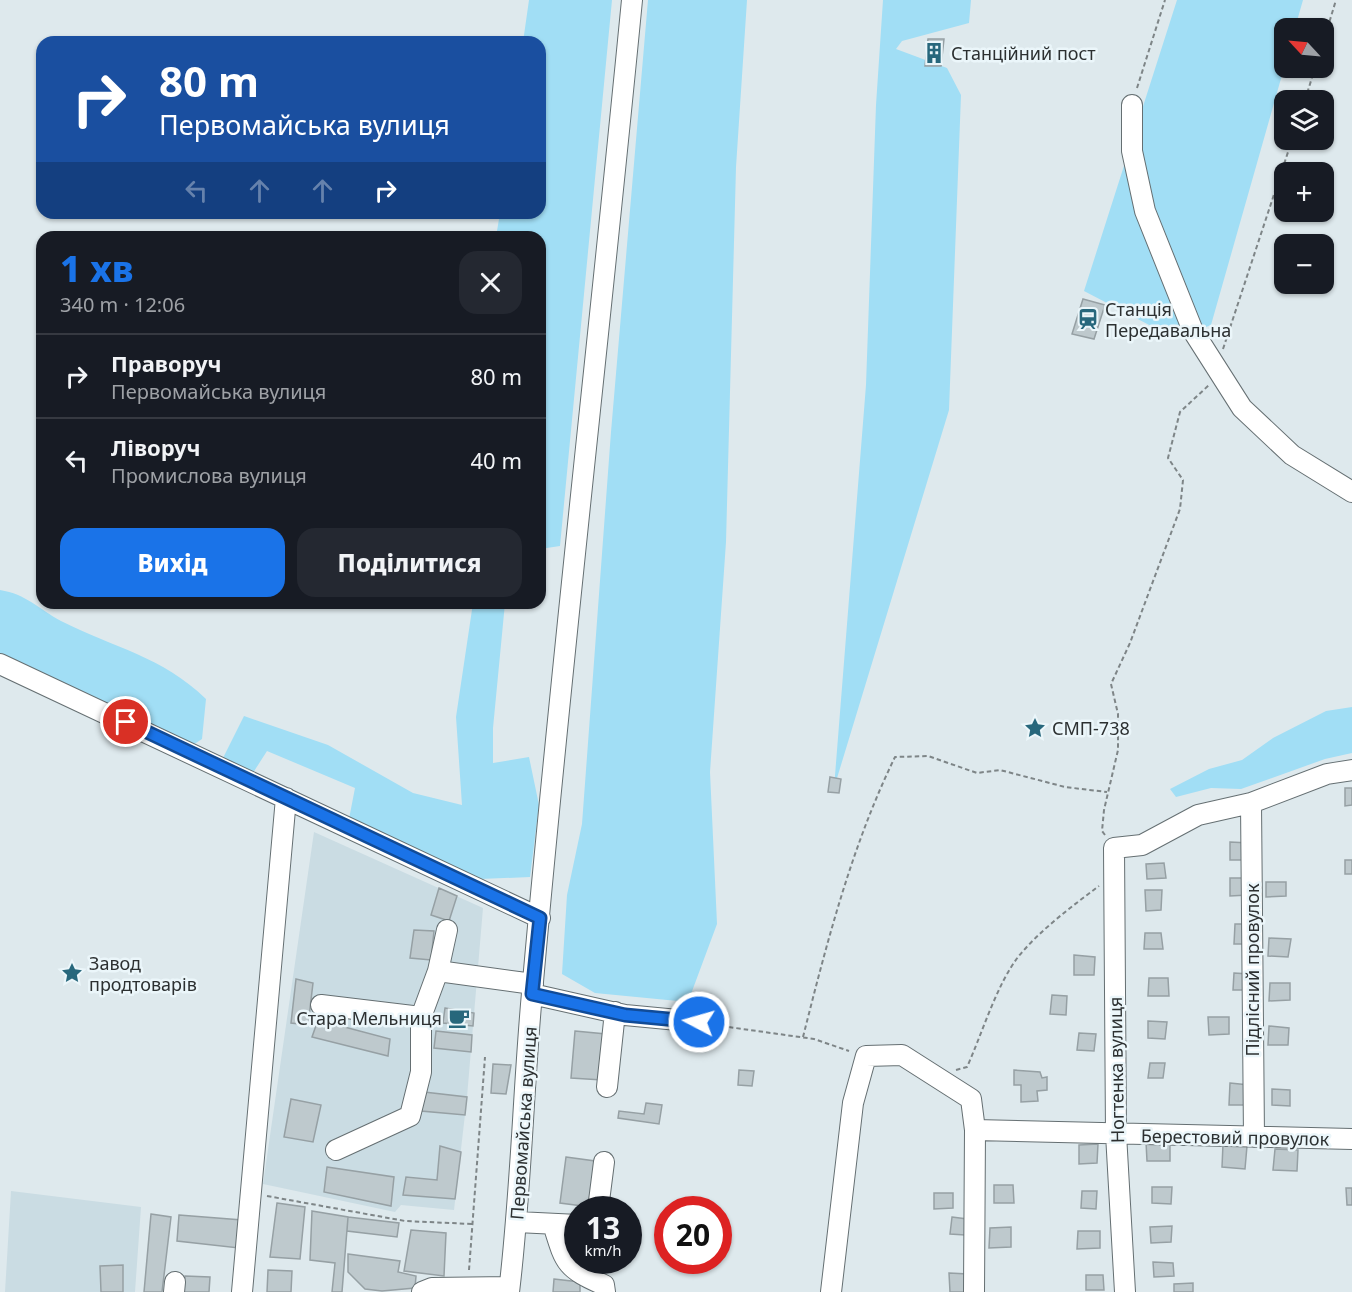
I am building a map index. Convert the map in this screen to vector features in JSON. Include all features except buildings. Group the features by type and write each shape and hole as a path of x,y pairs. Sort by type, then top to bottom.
{"street":[{"name":"Первомайська вулиця","path":"509,1290 517,1222 532,989 632,0"},
{"path":"1132,105 1132,151 1145,211 1193,331 1242,408 1292,456 1352,492"},
{"path":"0,664 540,918"},
{"path":"1114,848 1142,845 1198,815 1251,803 1327,774 1352,770"},
{"path":"242,1292 286,798"},
{"name":"Підлісний провулок","path":"1251,803 1254,1137"},
{"name":"Ногтенка вулиця","path":"1114,848 1116,1134 1125,1292"},
{"path":"336,1150 410,1116 421,1072 421,1017 438,971 447,930"},
{"path":"438,971 532,989 615,1012 699,1022"},
{"path":"321,1005 421,1017"},
{"path":"607,1087 615,1012"},
{"path":"831,1292 853,1103 866,1056 902,1055 970,1099 975,1130 974,1292"},
{"name":"Берестовий провулок","path":"975,1130 1352,1139"},
{"path":"600,1196 604,1162"},
{"path":"517,1222 564,1224"},
{"path":"553,1224 565,1261 585,1284 604,1285 604,1292"},
{"path":"422,1292 432,1288 467,1287 509,1290"}],"path":[{"path":"1132,105 1165,0"},
{"path":"1330,18 1336,0"},
{"path":"1114,848 1102,831 1107,792 1118,750 1118,714 1111,684 1134,633 1180,509 1183,480 1168,458 1180,412 1219,372 1289,150"},
{"path":"803,1037 822,964 872,806 895,757 928,756 977,773 1000,770 1065,787 1107,792"},
{"path":"933,1075 967,1067 987,1016 1018,958 1074,904 1114,876"},
{"path":"699,1022 803,1037 866,1056"},
{"path":"467,1287 485,1057"},
{"path":"251,1193 405,1221 472,1224"}],"shaded area":[{"path":"529,0 612,0 560,546 546,548 546,231 497,231 499,219 546,219 546,36 524,36"},
{"path":"648,0 747,0 736,167 726,542 710,772 717,924 688,1002 595,993 562,974 567,895 582,824 611,432"},
{"path":"883,0 971,0 969,23 902,41 896,49 947,68 961,95 949,410 834,788 866,385 876,105"},
{"path":"1177,0 1303,0 1298,18 1274,18 1274,78 1281,78 1278,90 1274,90 1274,103 1211,325 1176,339 1084,291"},
{"path":"0,590 32,602 36,605 36,609 43,609 61,621 137,654 172,672 189,684 206,699 202,739 190,747 0,658"},
{"path":"472,609 504,609 493,728 493,763 529,757 539,805 530,877 480,879 349,819 355,788 267,751 251,776 222,760 244,716 328,745 413,793 462,805 456,717"},
{"path":"1352,707 1352,753 1325,759 1241,789 1211,788 1176,797 1170,789 1209,769 1242,760 1273,738 1326,711"},
{"path":"314,832 483,908 467,1097 454,1210 401,1205 395,1212 263,1184"},
{"path":"11,1191 141,1207 135,1292 5,1292"}],"place":[{"name":"Станційний пост","path":"934,53"},
{"name":"Станція Передавальна","path":"1088,319"},
{"name":"СМП-738","path":"1035,728"},
{"name":"Завод продтоварів","path":"72,973"},
{"name":"Стара Мельниця","path":"459,1018"}],"route":[{"path":"126,722 540,918 532,994 625,1015 699,1022"}]}
